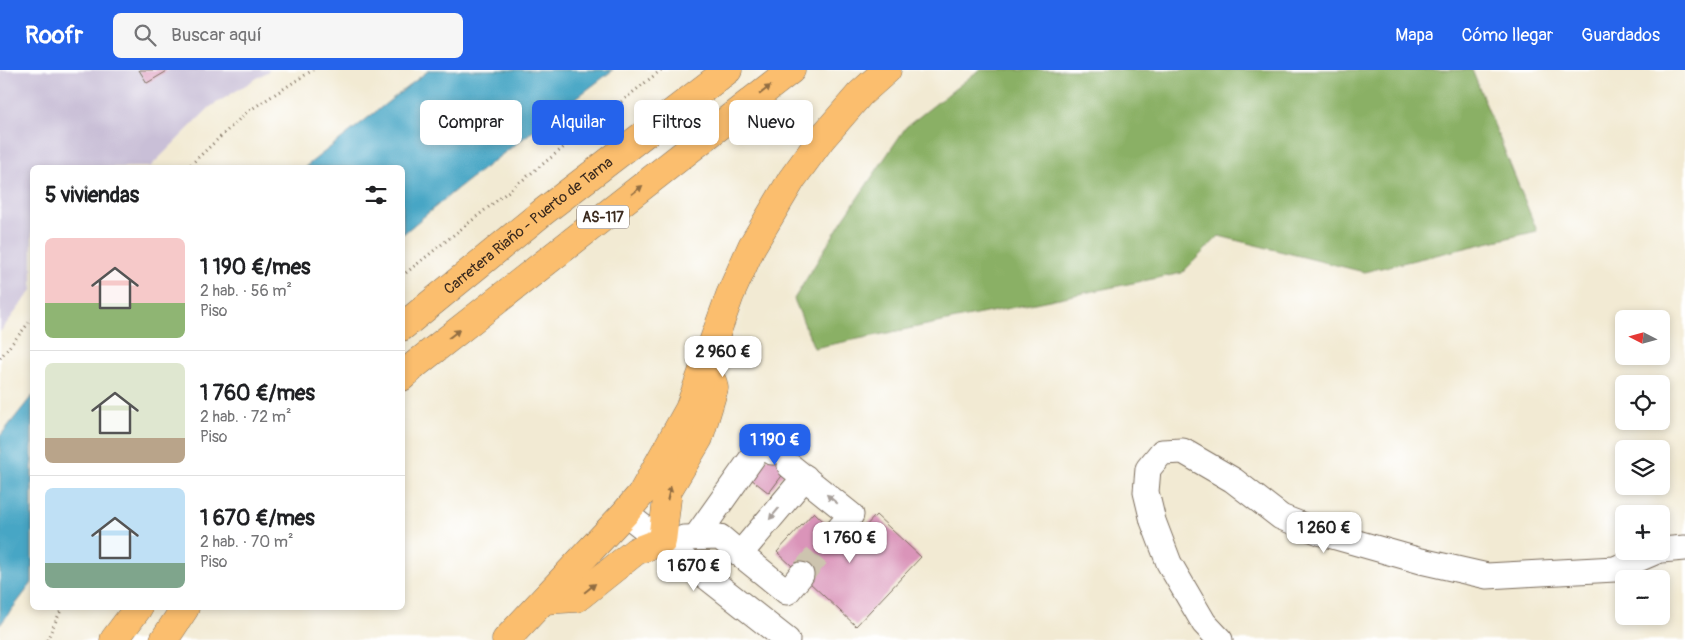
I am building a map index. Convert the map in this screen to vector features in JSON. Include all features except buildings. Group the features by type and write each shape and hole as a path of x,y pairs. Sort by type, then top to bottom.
{"main road":[{"name":"Carretera Riaño - Puerto de Tarna","path":"405,325 543,212 728,70"},
{"name":"AS-117","path":"405,374 791,70"},
{"path":"506,640 642,493 689,409 730,295 752,246 792,179 828,130 860,94 887,70"},
{"path":"544,600 578,598 636,551 662,541 668,490 699,438 714,388 708,358"},
{"path":"114,640 136,610"},
{"path":"164,640 184,610"}],"street":[{"path":"696,537 762,444 851,515 836,533"},
{"path":"1220,640 1204,623 1169,563 1152,521 1146,492 1148,468 1162,452 1183,451 1234,480 1281,517 1322,533 1421,561 1487,576 1615,569 1636,560"},
{"path":"740,554 789,465"},
{"path":"625,513 787,640"},
{"path":"662,541 696,537 720,537 787,592 801,575"},
{"path":"1670,549 1685,548"}],"path":[{"path":"190,165 247,112 313,70"},
{"path":"405,274 661,70"},
{"path":"0,358 30,321"},
{"path":"47,640 61,610"}],"shaded area":[{"path":"0,70 270,70 210,107 152,165 30,165 30,293 0,332"}],"green space":[{"path":"979,70 1472,70 1537,231 1364,272 1219,236 1182,273 814,348 794,299 842,221 906,127"}],"water":[{"path":"429,70 613,70 574,100 532,100 532,132 522,139 522,100 420,100 420,145 514,145 458,188 405,232 405,165 308,165"},
{"path":"30,398 30,586 0,625 0,436"}],"tunnel":[{"path":"801,575 836,533"}]}
